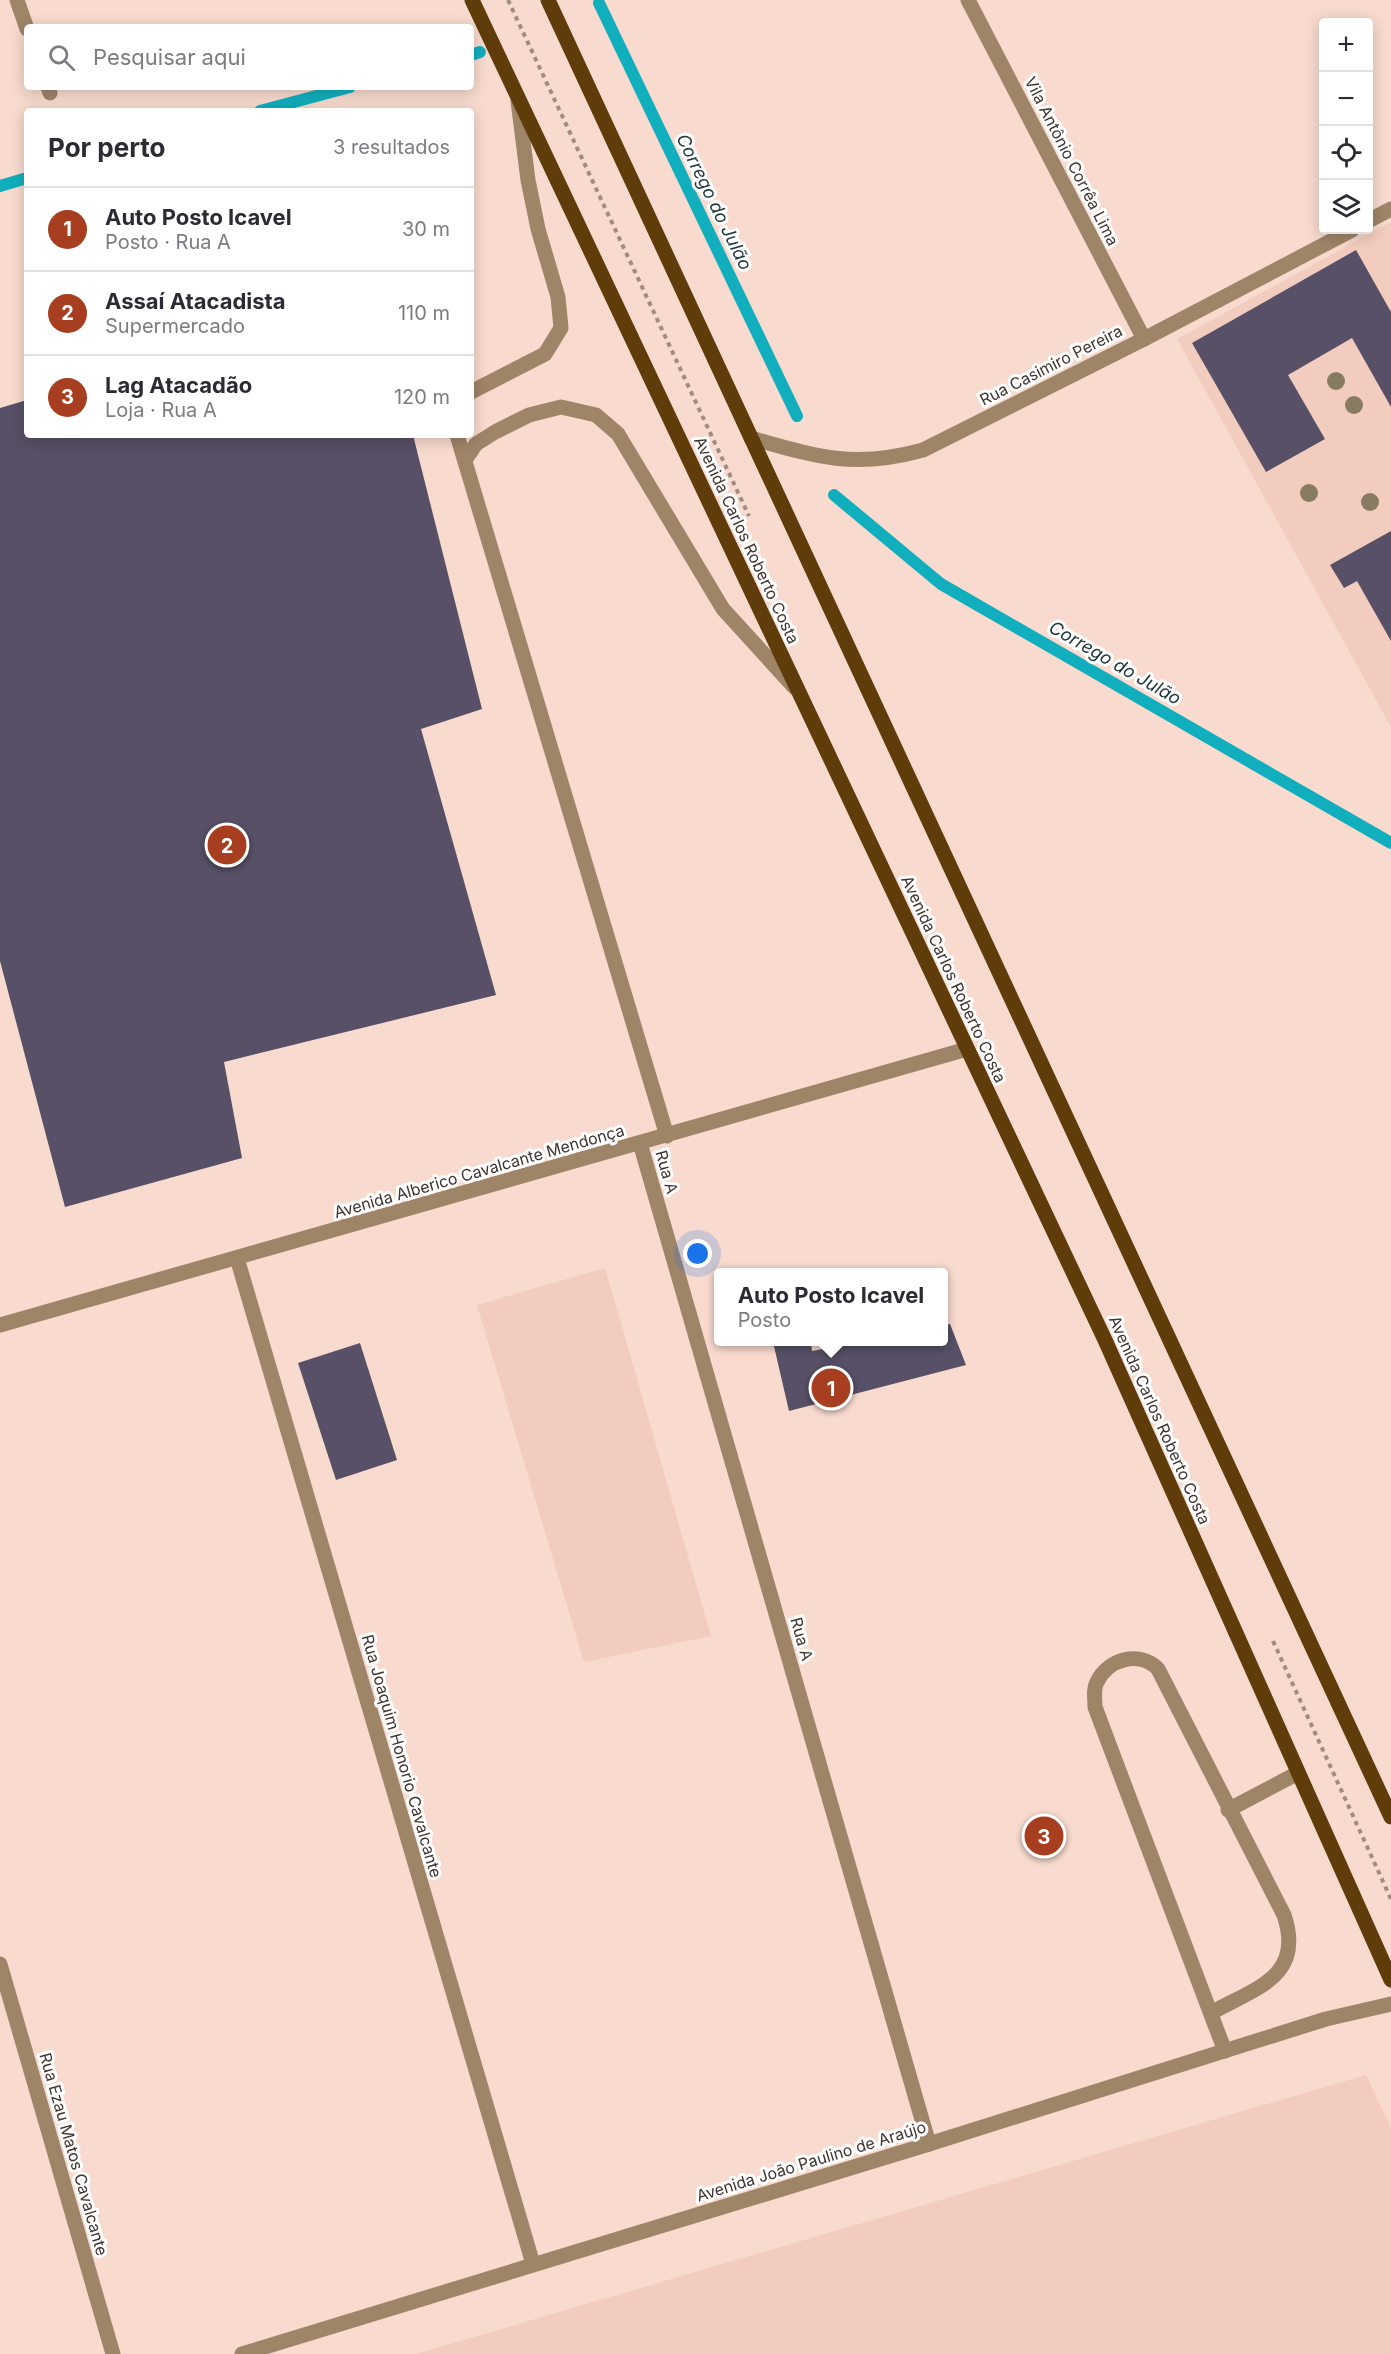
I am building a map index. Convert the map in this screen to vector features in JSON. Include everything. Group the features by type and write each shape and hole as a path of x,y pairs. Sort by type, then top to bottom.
{"main road":[{"name":"Avenida Carlos Roberto Costa","path":"472,0 1105,1340 1391,1980"},
{"path":"548,0 1391,1817"}],"street":[{"path":"17,0 25,24"},
{"name":"Vila Antônio Corrêa Lima","path":"968,0 1144,339"},
{"path":"474,390 545,354 561,328 558,297 538,229 528,180 516,90"},
{"path":"1373,218 1391,209"},
{"name":"Rua Casimiro Pereira","path":"751,438 839,460 895,458 923,450 1144,339 1344,234"},
{"path":"465,460 476,444 529,416 561,406 596,415 618,434 723,609 798,692"},
{"path":"458,438 667,1136"},
{"name":"Avenida Alberico Cavalcante Mendonça","path":"0,1325 967,1049"},
{"name":"Rua A","path":"640,1143 929,2144"},
{"name":"Rua Joaquim Honorio Cavalcante","path":"237,1258 533,2264"},
{"path":"1211,2013 1272,1979 1284,1964 1291,1940 1284,1915 1228,1810 1158,1669 1149,1660 1133,1657 1120,1661 1103,1673 1095,1685 1095,1707 1225,2051"},
{"path":"1228,1810 1298,1773"},
{"name":"Rua Ezau Matos Cavalcante","path":"0,1964 113,2354"},
{"name":"Avenida João Paulino de Araújo","path":"242,2354 929,2144 1326,2019 1391,2004"}],"shaded area":[{"path":"1391,222 1391,727 1177,339 1369,234 1373,234"},
{"path":"605,1268 711,1636 584,1662 477,1305"},
{"path":"1366,2075 1391,2128 1391,2354 416,2354"}],"building":[{"path":"1356,250 1391,312 1391,407 1352,338 1288,375 1325,439 1266,472 1192,343"},
{"path":"24,401 24,438 414,438 482,709 421,729 496,995 224,1062 242,1158 65,1207 0,961 0,408"},
{"path":"1391,531 1391,641 1357,581 1344,588 1330,565"},
{"path":"948,1324 950,1324 966,1365 789,1411 774,1346 811,1346 812,1351 839,1346 948,1346"},
{"path":"360,1343 397,1460 336,1480 298,1363"}],"waterway":[{"name":"Corrego do Julão","path":"599,3 797,416"},
{"name":"Corrego do Julão","path":"474,54 480,52"},
{"name":"Corrego do Julão","path":"271,108 339,90"},
{"name":"Corrego do Julão","path":"0,186 24,179"},
{"name":"Corrego do Julão","path":"834,495 941,584 1391,843"}],"place":[{"name":"Assaí Atacadista","path":"227,845"},
{"name":"Auto Posto Icavel","path":"831,1388"},
{"name":"Lag Atacadão","path":"1044,1836"}]}
